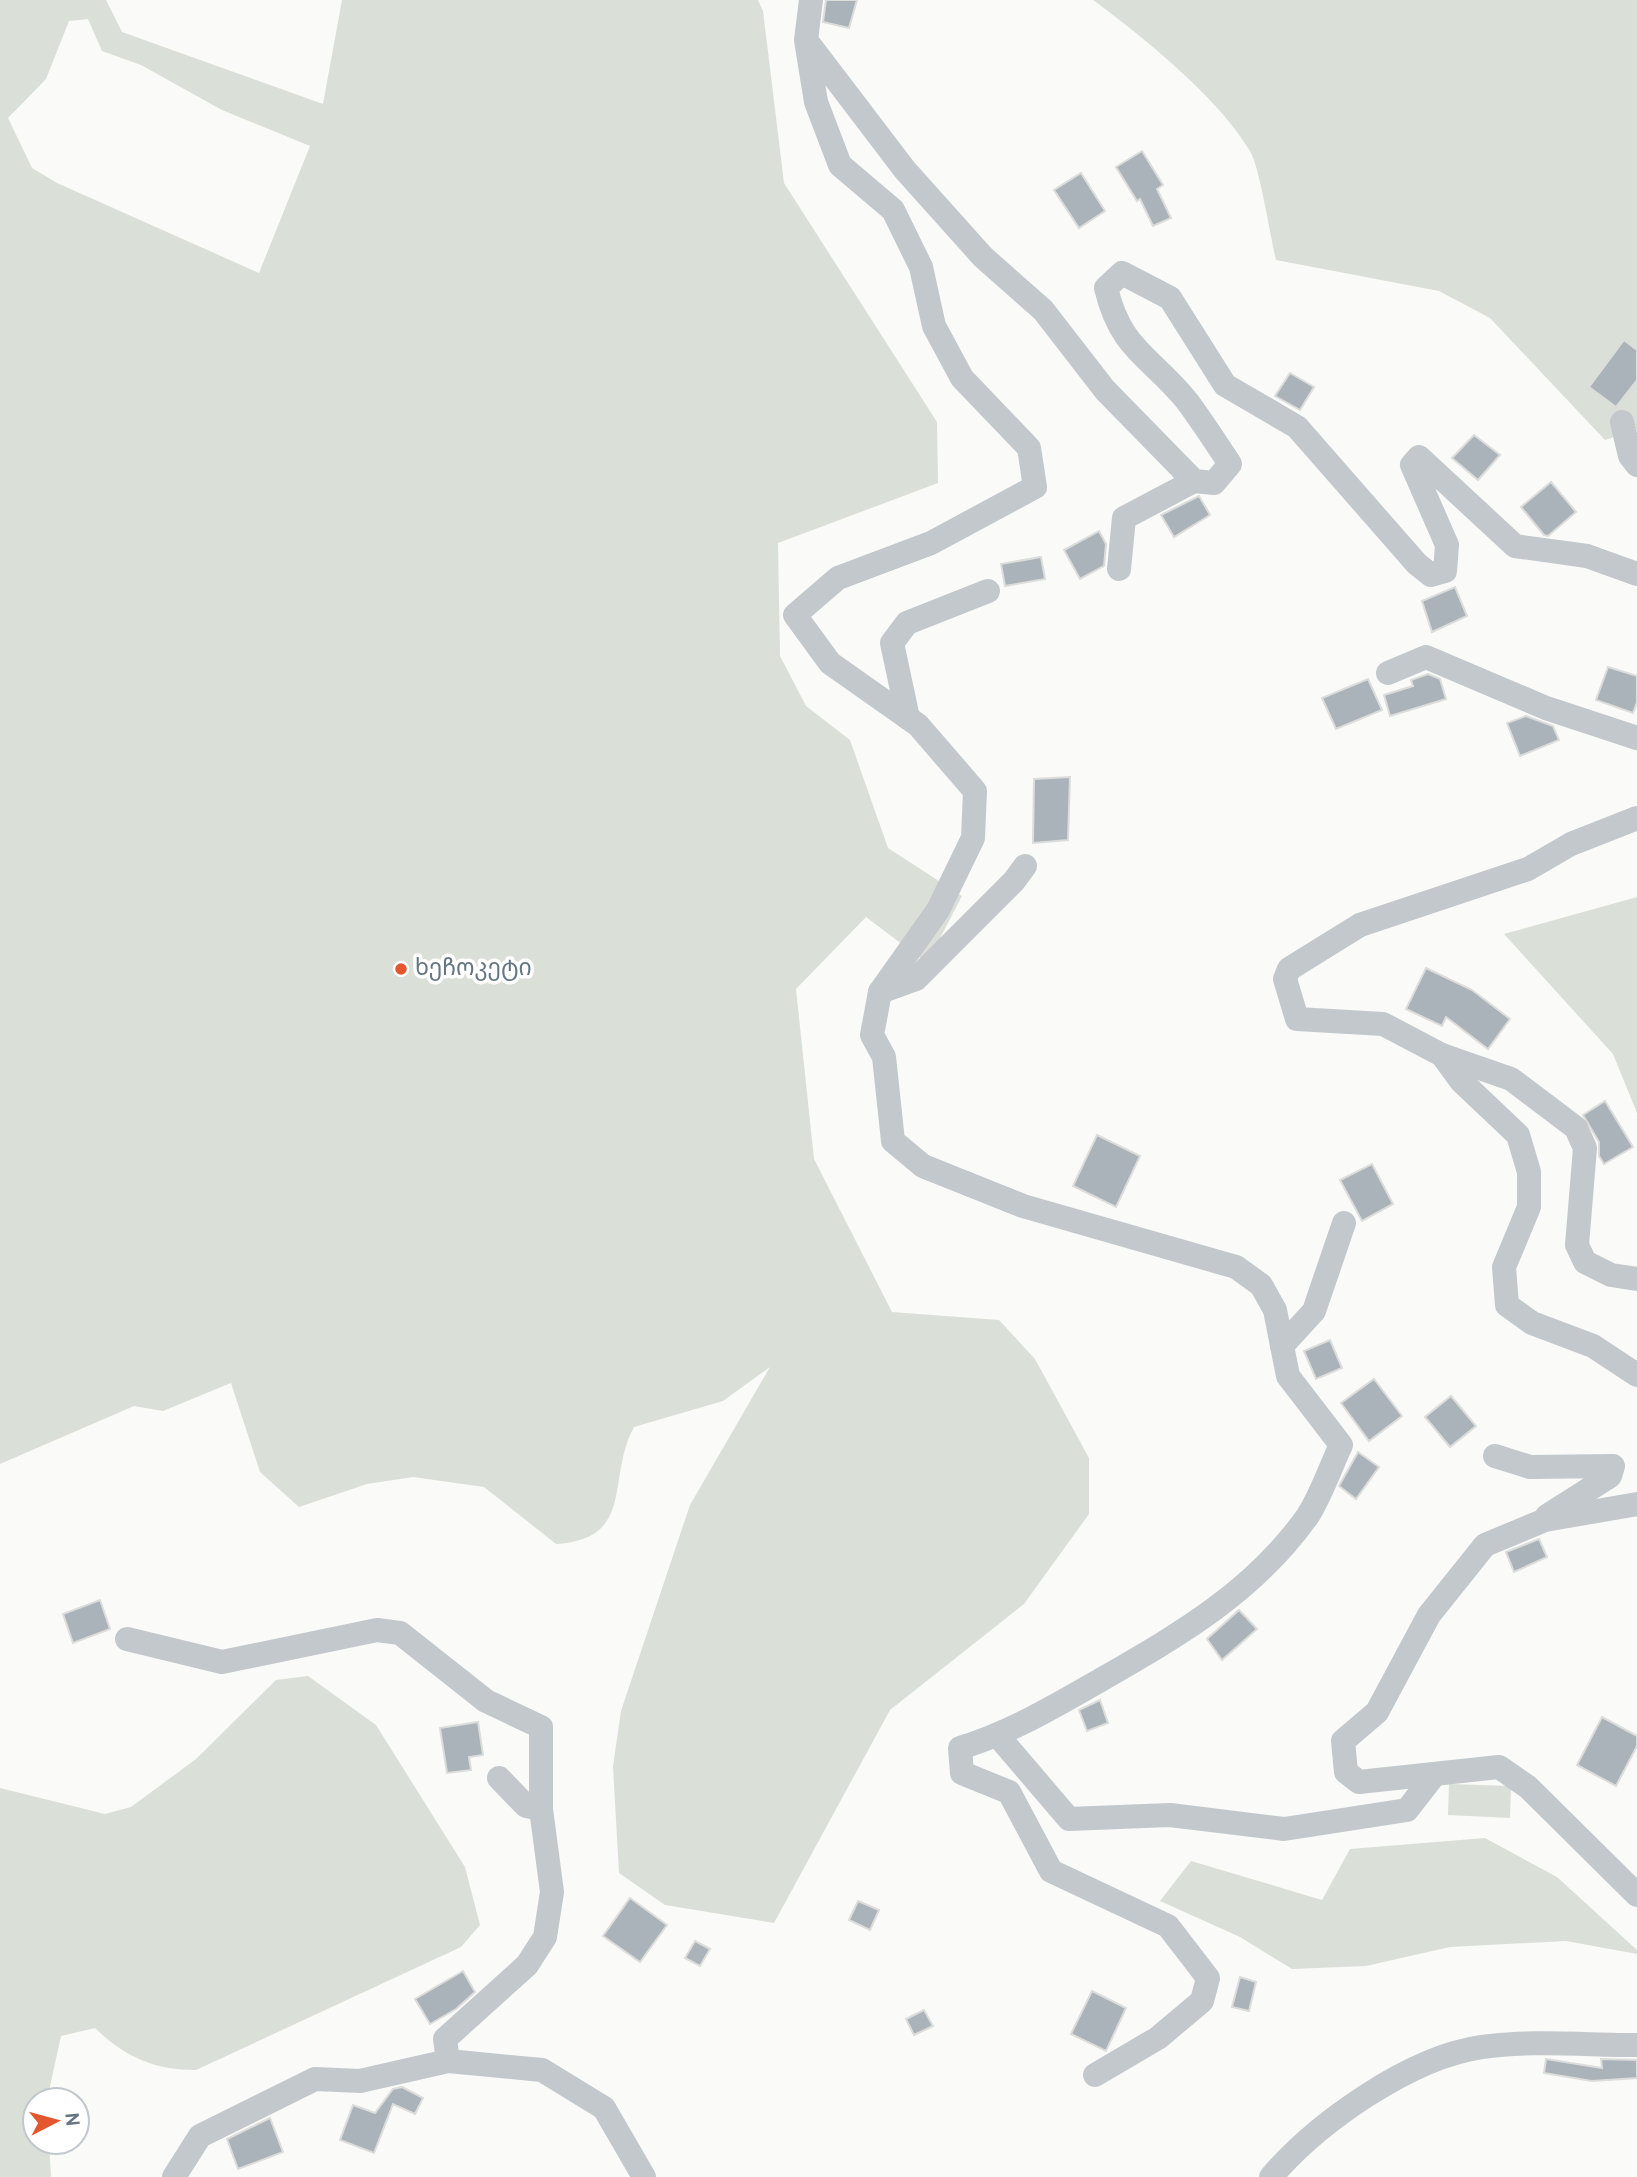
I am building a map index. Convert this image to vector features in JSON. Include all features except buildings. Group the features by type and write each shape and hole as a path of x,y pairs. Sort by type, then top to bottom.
{"street":[{"path":"811,0 806,40 816,102 840,165 893,210 921,267 934,326 962,378 1029,449 1035,487 931,543 838,578 795,615 830,663 908,718 975,791 973,838 938,910 880,992 872,1035 884,1057 893,1141 923,1166 1023,1206 1236,1267 1261,1285 1275,1310 1288,1376 1341,1445 1308,1515 1256,1577 1191,1628 998,1736 960,1748 962,1773 1009,1792 1051,1871 1168,1926 1208,1978 1202,2001 1158,2038 1096,2075"},
{"path":"806,40 905,170 983,257 1042,310 1105,390 1194,481"},
{"path":"1119,569 1124,518 1194,481 1214,483 1230,464 1185,399 1140,356 1113,318 1106,288 1122,272 1170,298 1226,385 1297,427 1417,564 1431,575 1445,571 1447,545 1412,465 1419,457 1515,546 1587,556 1637,574"},
{"path":"1622,422 1630,456 1637,465"},
{"path":"908,718 891,642 907,623 988,591"},
{"path":"1388,673 1426,657 1546,708 1637,738"},
{"path":"1637,818 1571,844 1528,869 1360,925 1289,969 1285,979 1297,1019 1383,1024 1442,1055 1511,1079 1576,1128 1585,1148 1577,1245 1585,1262 1611,1275 1637,1279"},
{"path":"880,992 916,979 1014,881 1025,866"},
{"path":"1442,1055 1461,1081 1518,1135 1529,1172 1529,1207 1503,1267 1507,1305 1532,1324 1592,1346 1637,1375"},
{"path":"1282,1346 1314,1311 1344,1223"},
{"path":"1495,1456 1531,1466 1614,1466 1609,1476 1549,1512 1545,1520"},
{"path":"1637,1504 1545,1520 1485,1545 1429,1615 1377,1712 1343,1741 1346,1772 1359,1782 1499,1767 1528,1787 1637,1895"},
{"path":"127,1639 222,1662 377,1630 400,1633 486,1701 541,1727 541,1809 552,1892 545,1937 527,1965 445,2039 448,2061"},
{"path":"998,1736 1069,1819 1170,1815 1284,1829 1407,1810 1435,1774"},
{"path":"499,1778 526,1805 541,1809"},
{"path":"1271,2177 1298,2146 1363,2098 1430,2062 1480,2047 1637,2045"},
{"path":"174,2177 201,2136 315,2079 360,2081 448,2061 542,2070 604,2108 644,2177"}],"shaded area":[{"path":"0,0 106,0 122,32 323,104 342,0 758,0 763,11 784,183 937,422 938,483 778,543 780,656 806,706 850,740 888,848 962,896 927,963 866,917 796,989 814,1159 892,1312 999,1320 1035,1359 1089,1458 1089,1514 1024,1604 890,1710 774,1923 665,1905 619,1873 613,1766 621,1711 690,1505 770,1367 723,1401 634,1427 626,1446 614,1503 608,1518 598,1531 581,1540 556,1544 484,1487 413,1477 367,1484 299,1507 260,1472 231,1383 163,1411 134,1406 0,1464","holes":["88,19 102,51 141,65 222,110 310,146 259,273 57,183 32,168 8,118 46,79 69,21"]},
{"path":"1093,0 1637,0 1637,430 1605,440 1490,318 1439,291 1276,260 1254,160 1236,131 1200,89 1134,31"},
{"path":"1637,897 1637,1113 1613,1054 1504,934"},
{"path":"308,1676 376,1725 465,1867 480,1925 461,1947 196,2070 167,2068 141,2060 118,2047 95,2028 61,2036 50,2086 21,2086 21,2156 50,2156 51,2177 0,2177 0,1788 105,1814 131,1807 196,1759 276,1680"},
{"path":"1449,1784 1511,1786 1510,1818 1448,1815"},
{"path":"1485,1838 1557,1877 1637,1950 1637,1954 1566,1941 1450,1947 1366,1966 1292,1969 1240,1937 1160,1901 1191,1861 1322,1900 1350,1849"}],"place":[{"name":"ხეჩოკეტი","path":"401,969"}]}
